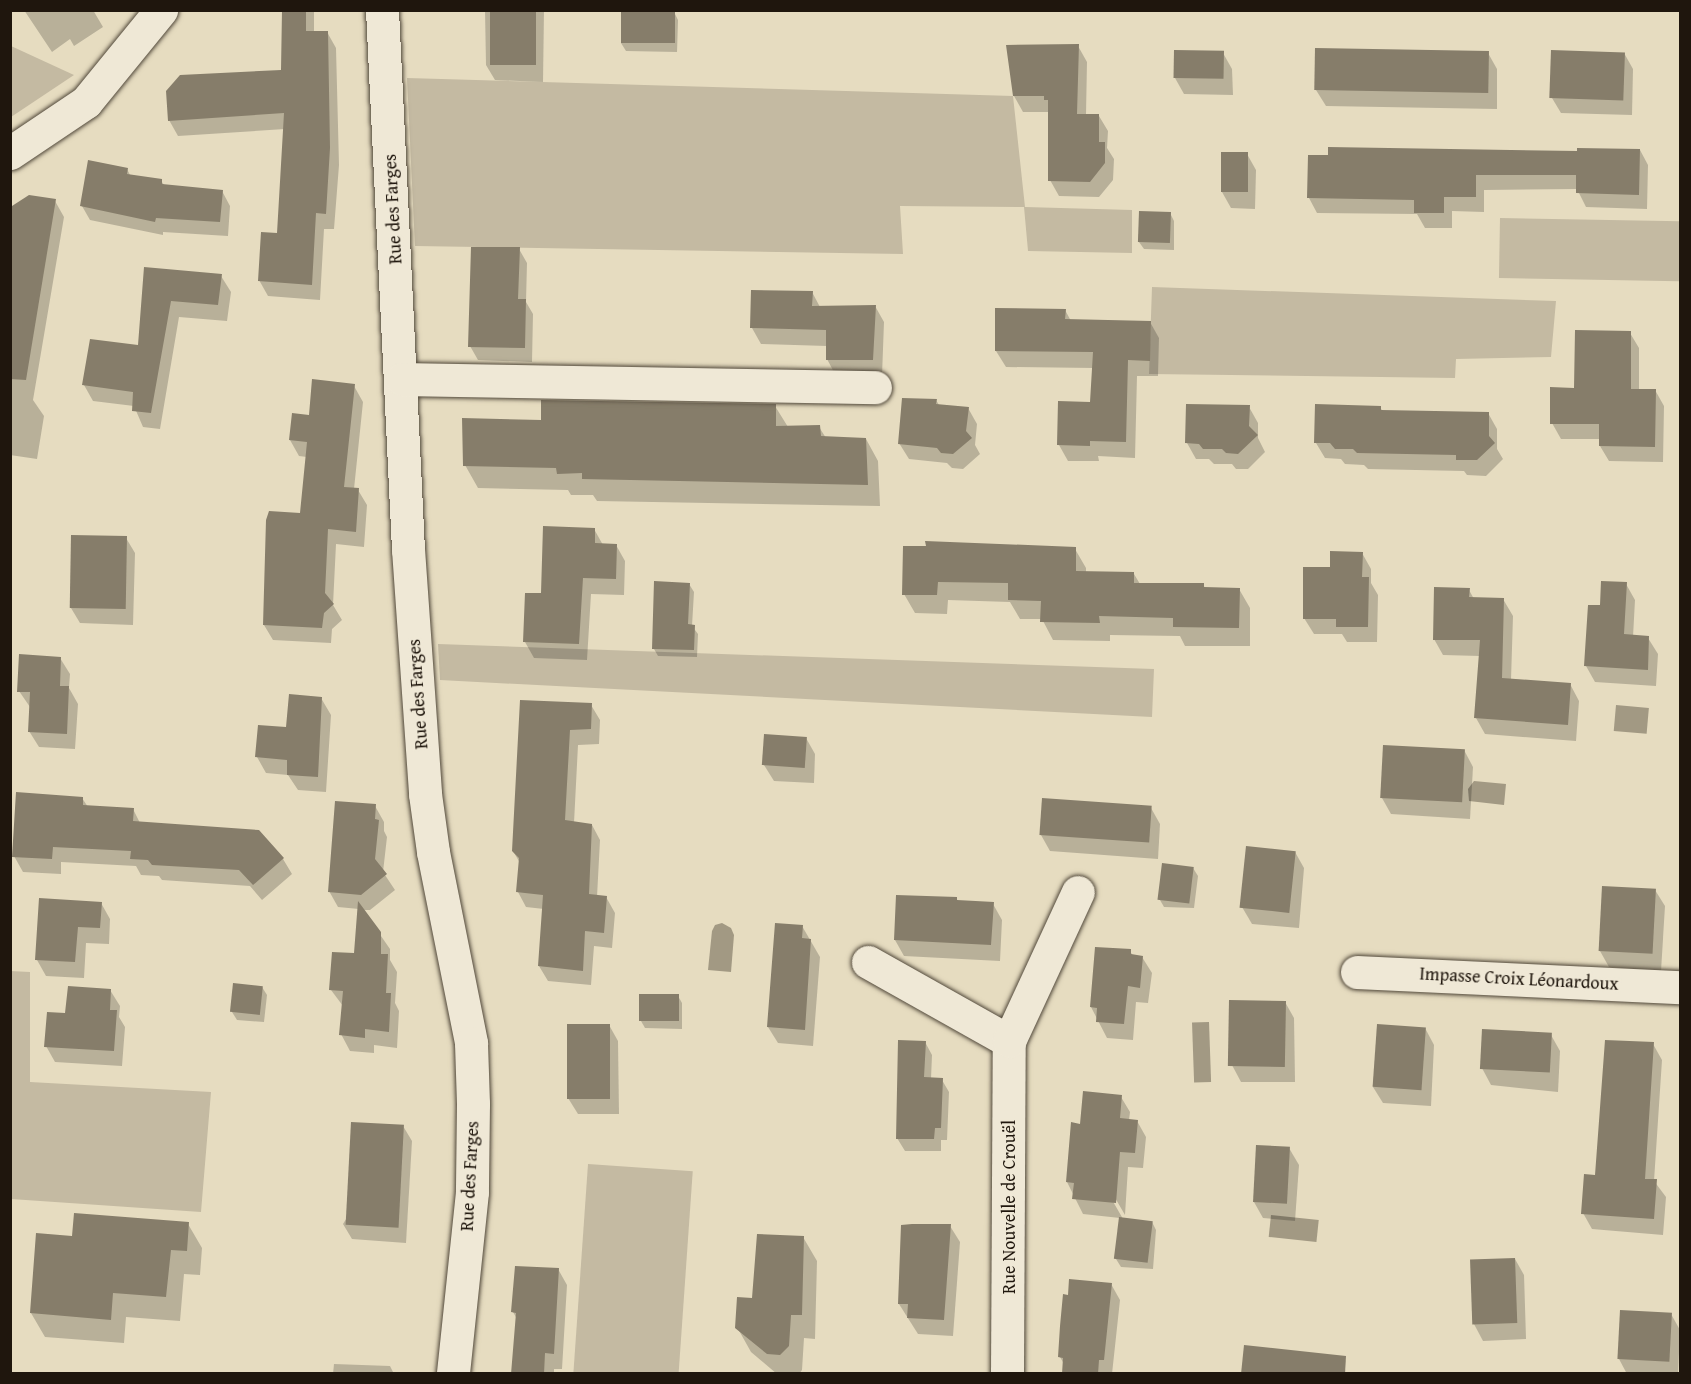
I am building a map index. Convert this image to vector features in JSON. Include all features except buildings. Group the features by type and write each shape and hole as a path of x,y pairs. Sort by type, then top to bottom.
{"street":[{"path":"10,153 86,102 161,10"},
{"name":"Rue des Farges","path":"382,10 402,379 408,549 425,794 433,852 471,1044 472,1192 453,1374"},
{"path":"402,379 875,387"},
{"name":"Rue Nouvelle de Crouël","path":"1007,1374 1009,1041 1078,892"},
{"path":"868,962 1009,1041"},
{"name":"Impasse Croix Léonardoux","path":"1357,972 1680,987"}],"shaded area":[{"path":"11,46 74,75 11,117"},
{"path":"407,78 1013,96 1025,207 1132,210 1132,253 1028,251 1024,207 900,206 903,254 415,246"},
{"path":"1500,218 1680,221 1679,281 1499,278"},
{"path":"1152,287 1556,301 1551,357 1456,359 1455,378 1149,374"},
{"path":"438,644 1154,669 1152,717 440,680"},
{"path":"1616,705 1649,708 1647,734 1614,731"},
{"path":"1474,781 1506,784 1504,805 1469,801 1468,789"},
{"path":"722,923 731,928 734,935 731,972 708,970 712,931 715,925"},
{"path":"10,971 30,972 30,1082 211,1092 201,1212 11,1199"},
{"path":"1209,1022 1211,1082 1194,1083 1192,1023"},
{"path":"588,1164 693,1171 679,1374 573,1372"},
{"path":"1271,1215 1319,1220 1316,1242 1269,1237"}]}
